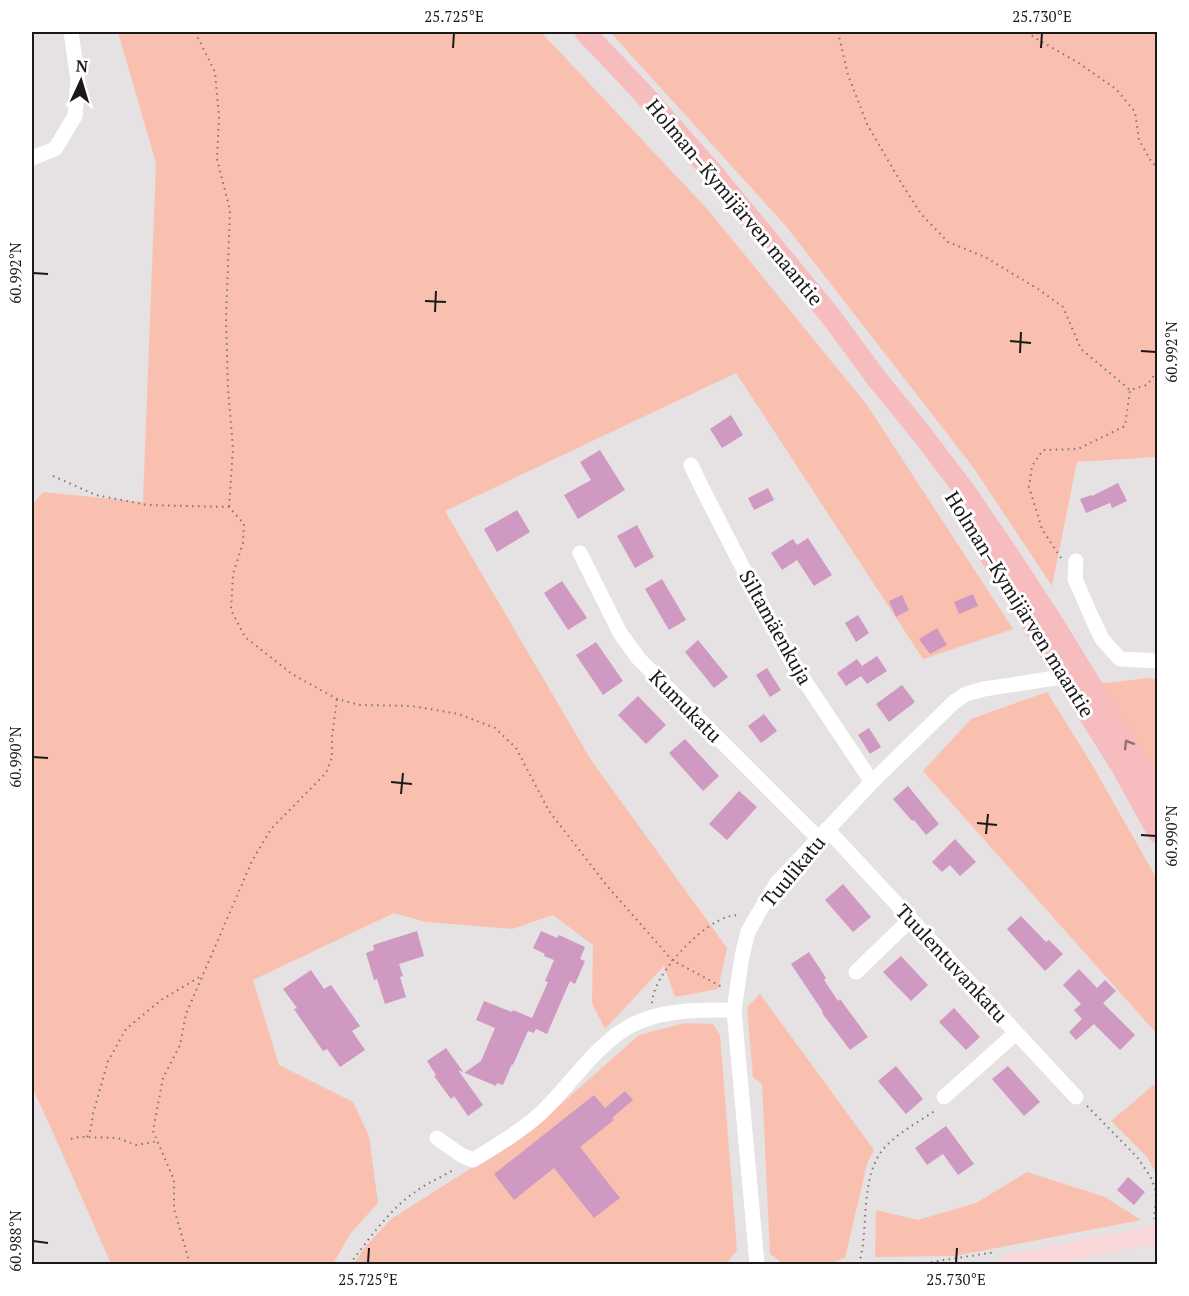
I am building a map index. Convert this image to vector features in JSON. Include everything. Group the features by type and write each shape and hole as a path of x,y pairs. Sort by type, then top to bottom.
{"highway":[{"name":"Holman–Kymijärven maantie","path":"585,32 713,172 822,306 946,466 1010,557 1061,636 1158,795"},
{"name":"Holman–Kymijärven maantie","path":"877,379 1044,641 1121,766 1158,833"}],"main road":[{"path":"1008,1264 1156,1234"}],"street":[{"path":"32,158 55,149 75,116 78,81 71,32"},
{"name":"Siltamäenkuja","path":"692,465 700,486 788,656 872,782"},
{"name":"Kumukatu","path":"580,554 620,633 639,659 823,834"},
{"path":"1076,561 1075,579 1102,639 1120,660 1158,661"},
{"name":"Tuulikatu","path":"757,1264 735,1003 748,933 776,884 872,782 954,702 966,694 984,689 1055,678"},
{"name":"Tuulentuvankatu","path":"823,834 912,919 1076,1097"},
{"path":"856,972 912,919"},
{"path":"437,1138 472,1160 499,1144 541,1113 599,1051 629,1026 678,1012 705,1010 735,1003"},
{"path":"944,1097 1016,1033"}],"path":[{"path":"195,32 214,72 219,117 217,159 230,210 226,319 233,449 229,507 244,524 243,543 233,574 231,610 245,637 292,674 337,699 360,705 411,706 459,714 495,728 516,748 549,811 608,887 672,960 735,1003"},
{"path":"838,32 848,75 867,124 921,214 948,242 985,257 1038,289 1063,308 1081,349 1130,390"},
{"path":"1027,32 1116,89 1135,112 1139,140 1152,163 1158,167"},
{"path":"1130,390 1147,385 1158,370"},
{"path":"1075,579 1042,529 1029,487 1032,466 1043,450 1078,449 1125,426 1130,390"},
{"path":"53,476 96,495 147,505 229,507"},
{"path":"190,1264 174,1209 174,1180 153,1131 163,1078 180,1045 186,1014 252,861 271,829 326,773 332,757 337,699"},
{"path":"655,1017 651,1006 653,991 672,960 705,928 718,920 732,915 758,914"},
{"path":"87,1137 108,1061 126,1029 161,1000 203,975"},
{"path":"859,1264 869,1177 876,1160 887,1145 937,1109 944,1097"},
{"path":"1076,1097 1090,1108 1137,1157 1150,1176 1155,1188 1156,1234"},
{"path":"70,1139 118,1138 136,1145 158,1141"},
{"path":"350,1264 394,1210 414,1192 472,1160"}],"shaded area":[{"path":"118,32 541,32 709,211 867,405 1013,629 923,659 736,373 445,511 591,760 727,948 718,989 675,997 664,966 605,1029 592,1003 593,945 553,915 512,929 426,922 394,913 253,980 279,1065 353,1102 369,1136 378,1203 350,1234 333,1264 111,1264 32,1087 32,505 43,492 143,502 156,163"},
{"path":"610,32 1157,32 1157,457 1077,462 1052,586 973,467 785,225"},
{"path":"1149,678 1157,680 1157,778 1096,684"},
{"path":"1047,692 1091,763 1157,879 1157,1034 923,771 971,719"},
{"path":"760,994 874,1150 867,1164 845,1258 827,1264 784,1264 770,1254 762,1084 753,1077 747,1007"},
{"path":"685,1023 713,1024 720,1035 737,1250 726,1264 354,1264 365,1247 391,1219 533,1129 639,1035"},
{"path":"1157,1082 1157,1175 1147,1157 1111,1121"},
{"path":"1027,1172 1105,1197 1141,1220 955,1256 875,1257 876,1210 918,1220 976,1203"}],"building":[{"path":"731,415 743,435 722,448 710,429"},
{"path":"600,450 625,490 578,519 564,495 591,480 580,462"},
{"path":"1118,483 1127,501 1112,508 1110,503 1086,513 1080,499 1092,496"},
{"path":"768,488 774,500 754,510 748,498"},
{"path":"517,510 530,532 497,552 484,529"},
{"path":"637,525 654,557 635,568 617,536"},
{"path":"808,538 832,575 814,586 797,560 782,570 771,553 793,539 797,545"},
{"path":"662,579 686,620 669,630 645,589"},
{"path":"562,581 587,618 568,630 544,593"},
{"path":"973,594 978,606 959,614 954,602"},
{"path":"902,595 909,610 896,617 889,601"},
{"path":"858,615 869,633 856,642 845,623"},
{"path":"937,628 947,645 930,654 919,639"},
{"path":"698,640 728,677 714,688 685,652"},
{"path":"596,642 623,681 603,695 576,655"},
{"path":"877,656 887,671 867,684 861,676 846,686 837,673 857,659 862,666"},
{"path":"767,668 781,690 770,697 756,675"},
{"path":"902,685 915,702 889,722 876,704"},
{"path":"638,696 666,725 646,744 618,715"},
{"path":"764,714 777,731 761,743 748,726"},
{"path":"869,728 881,747 870,754 858,735"},
{"path":"685,739 719,776 703,791 669,753"},
{"path":"908,786 939,824 926,835 893,799"},
{"path":"739,791 757,807 727,840 709,824"},
{"path":"955,839 976,862 960,876 950,865 942,872 932,862"},
{"path":"843,884 871,917 853,932 825,900"},
{"path":"1021,916 1046,942 1049,940 1063,954 1045,971 1007,929"},
{"path":"417,931 424,956 399,964 406,997 385,1004 377,979 374,980 366,953 374,950 373,945"},
{"path":"541,931 557,938 559,935 585,947 580,959 585,961 575,984 570,981 547,1034 536,1029 534,1033 528,1031 503,1085 497,1083 496,1086 464,1073 481,1061 495,1028 476,1020 484,1001 532,1018 548,982 545,981 554,960 533,948"},
{"path":"809,952 838,1001 840,999 868,1037 850,1050 822,1013 791,964"},
{"path":"901,956 928,985 911,1001 883,972"},
{"path":"1079,969 1097,988 1105,980 1116,991 1103,1003 1135,1035 1120,1050 1094,1024 1076,1040 1069,1032 1082,1019 1074,1010 1081,1004 1063,985"},
{"path":"311,970 324,989 331,985 360,1026 352,1031 365,1050 340,1067 327,1049 323,1051 283,989"},
{"path":"954,1008 980,1037 966,1050 939,1022"},
{"path":"446,1048 464,1072 458,1070 483,1105 468,1116 454,1096 451,1099 434,1076 436,1075 427,1061"},
{"path":"896,1066 923,1099 906,1114 878,1081"},
{"path":"1008,1066 1040,1102 1024,1116 992,1079"},
{"path":"625,1091 633,1100 612,1118 614,1120 580,1147 620,1198 594,1218 554,1168 514,1200 494,1174 594,1095 605,1108"},
{"path":"946,1126 974,1164 958,1175 943,1154 927,1165 915,1148"},
{"path":"1128,1177 1145,1192 1134,1205 1117,1190"}]}
